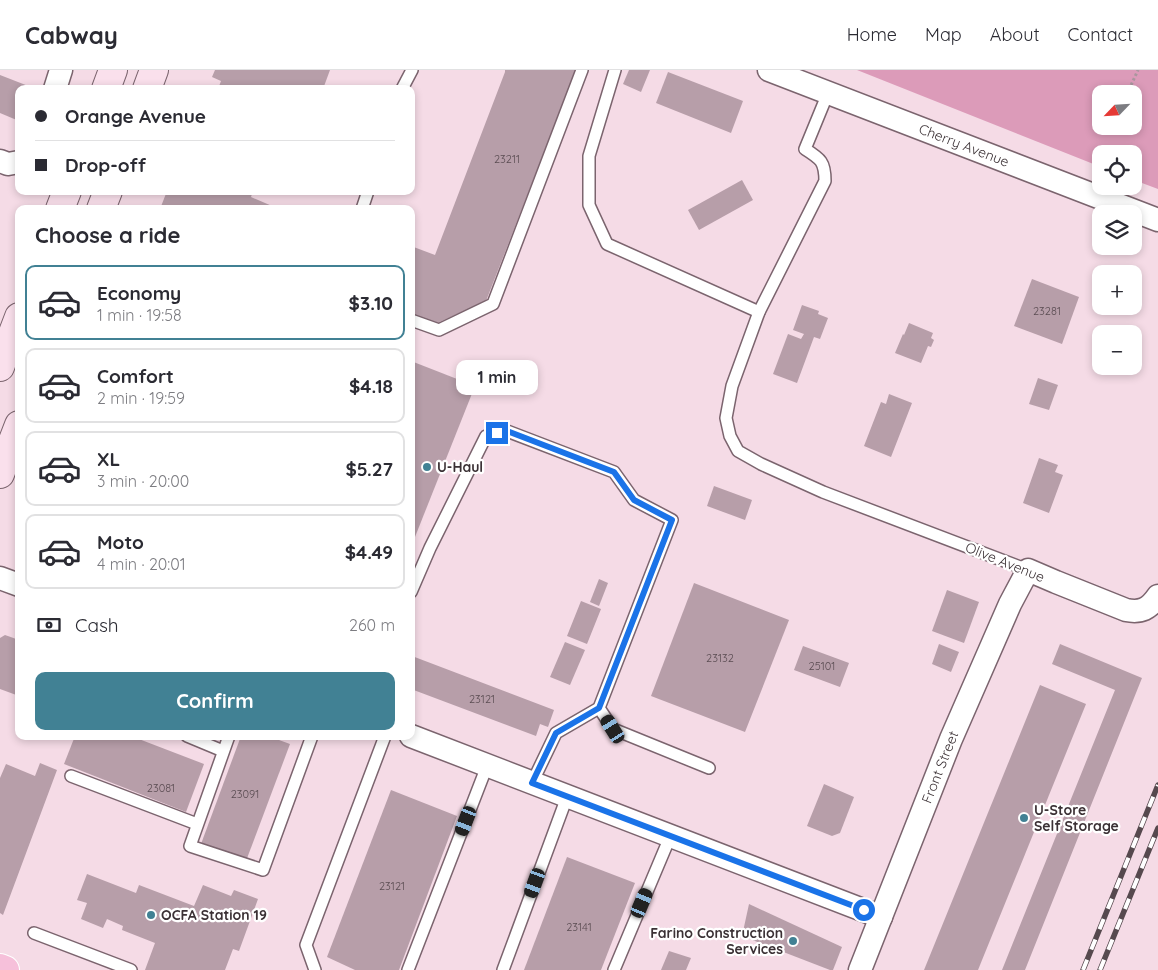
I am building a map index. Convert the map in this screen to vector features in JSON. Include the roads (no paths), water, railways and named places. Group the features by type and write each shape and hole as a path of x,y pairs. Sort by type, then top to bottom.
{"main road":[{"path":"107,85 113,70"},
{"path":"148,85 154,70"},
{"path":"0,367 15,328"},
{"path":"0,474 15,435"},
{"path":"0,968 5,970"}],"street":[{"path":"55,85 61,70"},
{"name":"Cherry Avenue","path":"769,70 1158,220"},
{"path":"0,161 8,164 15,163"},
{"name":"Olive Avenue","path":"1028,570 1126,610 1135,612 1151,603"},
{"name":"Front Street","path":"860,970 951,739 1010,604 1028,570"},
{"path":"0,578 15,584"},
{"path":"415,738 881,917"}],"lane":[{"path":"404,85 412,70"},
{"path":"415,321 438,330 494,304 582,70"},
{"path":"615,70 589,156 589,205 607,244 759,312"},
{"name":"Olive Avenue","path":"828,93 805,149 818,156 825,168 825,181 759,312 732,386 726,418 730,436 738,451 761,464 823,492 1028,570"},
{"path":"415,583 430,548 486,436 507,431 614,472 634,500 672,520 599,708 556,733 532,783"},
{"path":"599,708 613,729 709,768"},
{"path":"197,740 223,751"},
{"path":"227,740 190,846 263,870 311,740"},
{"path":"315,970 306,945 383,740"},
{"path":"408,970 487,766"},
{"path":"71,776 197,824"},
{"path":"503,970 567,796"},
{"path":"614,970 670,837"},
{"path":"34,933 131,970"}],"railway":[{"path":"1083,970 1158,785"},
{"path":"1100,970 1158,828"}],"place":[{"name":"U-Haul","path":"427,467"},
{"name":"U-Store Self Storage","path":"1024,818"},
{"name":"OCFA Station 19","path":"151,915"},
{"name":"Farino Construction Services","path":"793,941"}]}
